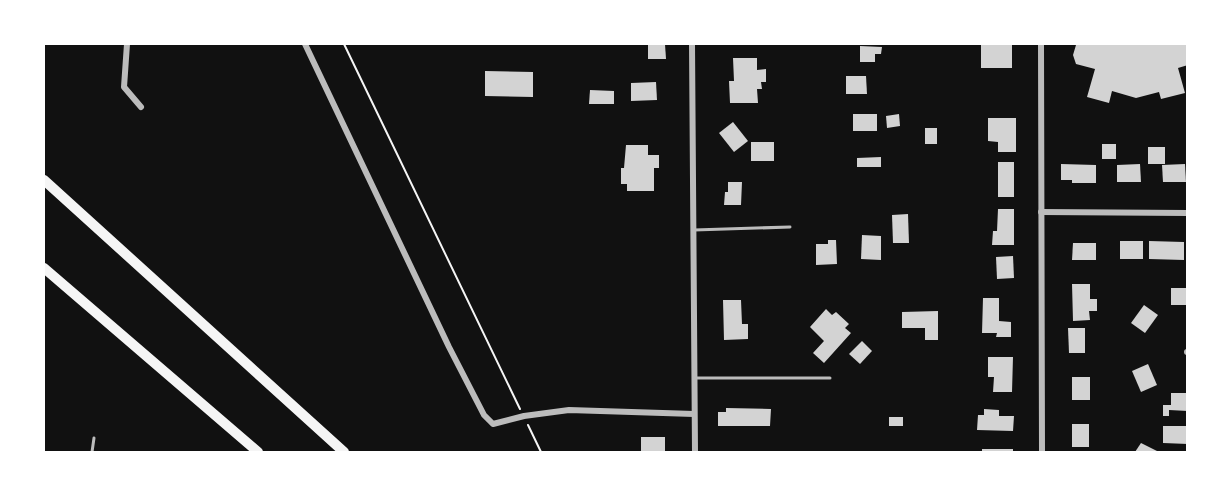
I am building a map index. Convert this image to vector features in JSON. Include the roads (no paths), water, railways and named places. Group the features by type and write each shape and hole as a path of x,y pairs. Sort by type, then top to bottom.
{"highway":[{"path":"44,180 344,453"},
{"path":"44,268 258,453"}],"street":[{"path":"127,44 124,87 141,107"},
{"path":"305,44 449,347 484,415 493,424 524,416 569,410 694,414"},
{"path":"692,44 695,453"},
{"path":"1041,44 1042,453"},
{"path":"1041,212 1188,213"}],"lane":[{"path":"694,230 790,227"},
{"path":"693,378 830,378"},
{"path":"92,453 94,438"}]}
